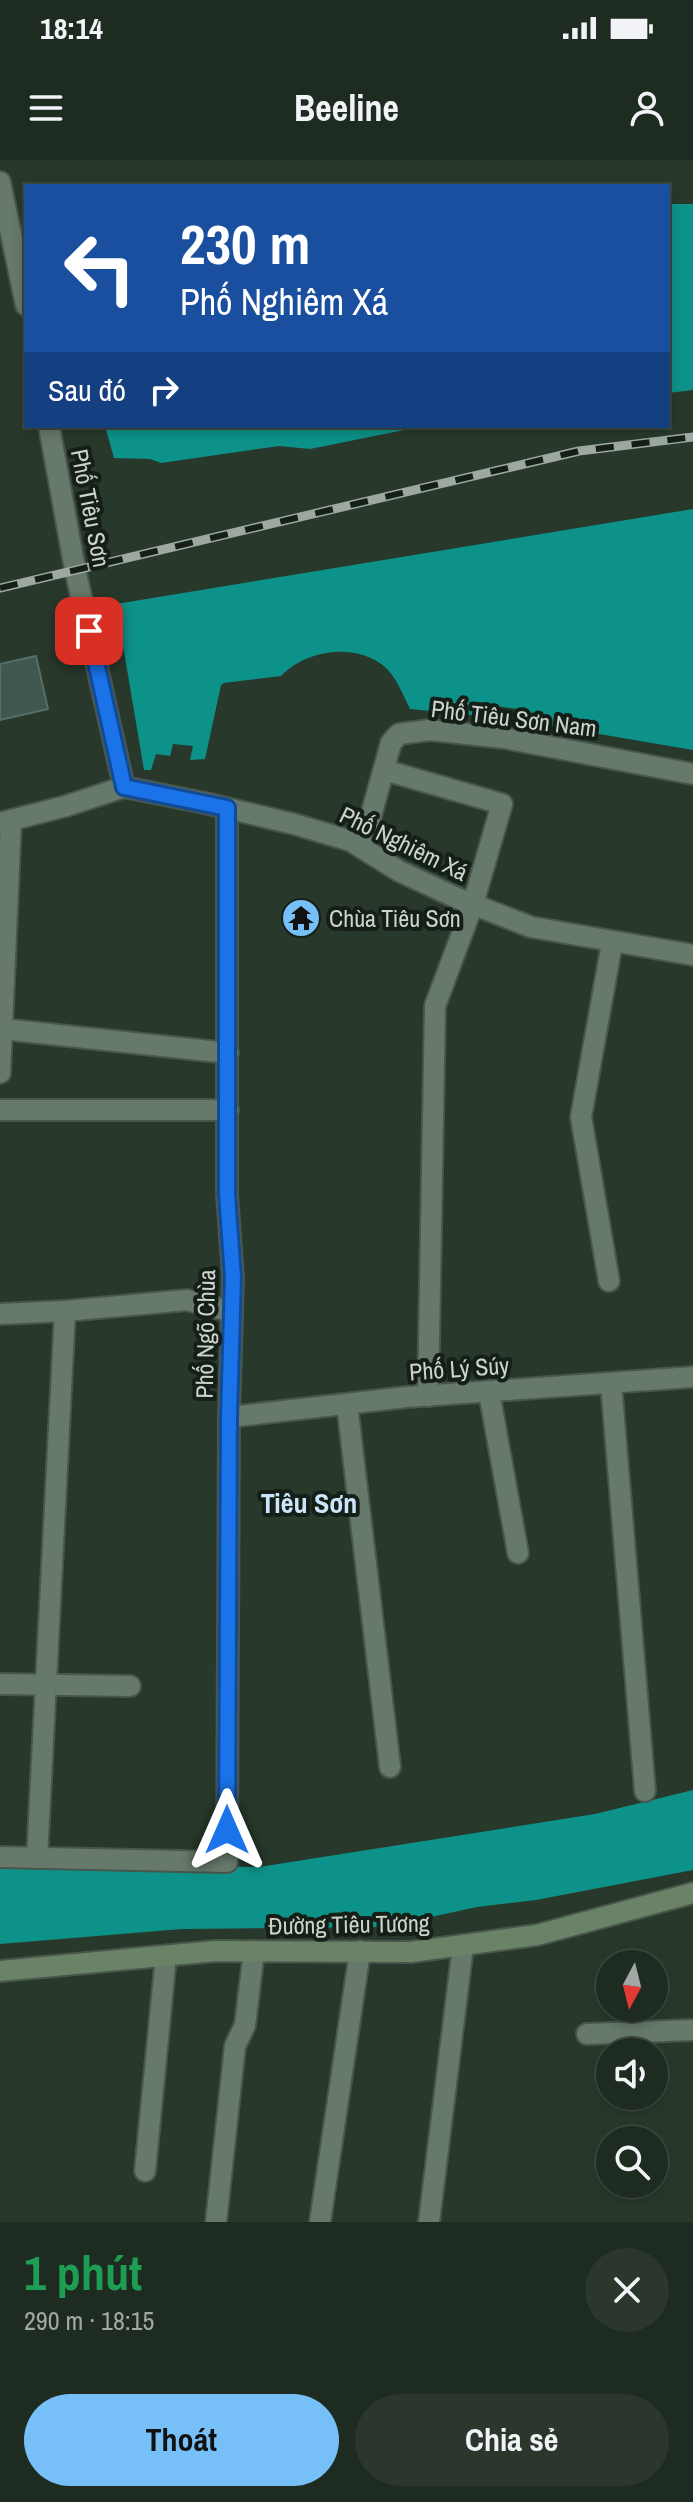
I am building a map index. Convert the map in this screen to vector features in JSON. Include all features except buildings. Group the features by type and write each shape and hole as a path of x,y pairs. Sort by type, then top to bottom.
{"street":[{"path":"0,182 8,256 24,300"},
{"name":"Phố Tiêu Sơn","path":"49,428 75,569 124,787"},
{"name":"Phố Tiêu Sơn Nam","path":"362,848 395,737 430,730 556,746 693,774"},
{"path":"384,770 502,804 473,904 435,1006 428,1396"},
{"name":"Phố Nghiêm Xá","path":"6,821 124,787 227,808 351,841 399,871 531,927 693,955"},
{"name":"Phố Ngõ Chùa","path":"37,1858 227,1862 229,1417 233,1277 227,1194 227,808"},
{"path":"0,1073 6,821"},
{"path":"609,1281 581,1117 612,943"},
{"path":"2,1029 228,1053"},
{"path":"0,1110 228,1110"},
{"path":"0,1314 187,1300 232,1312"},
{"path":"0,1857 37,1858 65,1311"},
{"name":"Phố Lý Súy","path":"229,1417 428,1396 693,1377"},
{"path":"611,1383 645,1791"},
{"path":"489,1392 518,1553"},
{"path":"347,1404 390,1767"},
{"path":"0,1684 130,1686"},
{"name":"Đường Tiêu Tương","path":"0,1971 215,1951 411,1952 537,1935 693,1893"},
{"path":"429,2222 463,1946"},
{"path":"216,2222 235,2046 245,2025 254,1951"},
{"path":"320,2222 360,1951"},
{"path":"145,2171 166,1956"},
{"path":"587,2034 693,2030"}],"water":[{"path":"670,204 693,204 693,390 670,393"},
{"path":"106,428 414,428 310,449 279,446 161,463 150,459 114,458"},
{"path":"693,509 693,750 517,720 518,709 496,706 493,717 410,709 396,680 384,666 359,654 331,652 303,660 281,676 224,683 221,685 205,759 190,760 193,746 173,744 170,756 156,754 151,770 144,770 116,604"},
{"path":"693,1790 693,1870 536,1900 477,1907 385,1927 182,1929 0,1944 0,1863 259,1867 595,1814"}],"railway":[{"path":"0,588 579,451 693,437"}],"place":[{"name":"Chùa Tiêu Sơn","path":"301,918"}],"district":[{"name":"Tiêu Sơn","path":"309,1503"}],"route":[{"path":"89,631 124,787 227,808 227,1194 233,1277 229,1417 227,1830"}]}
